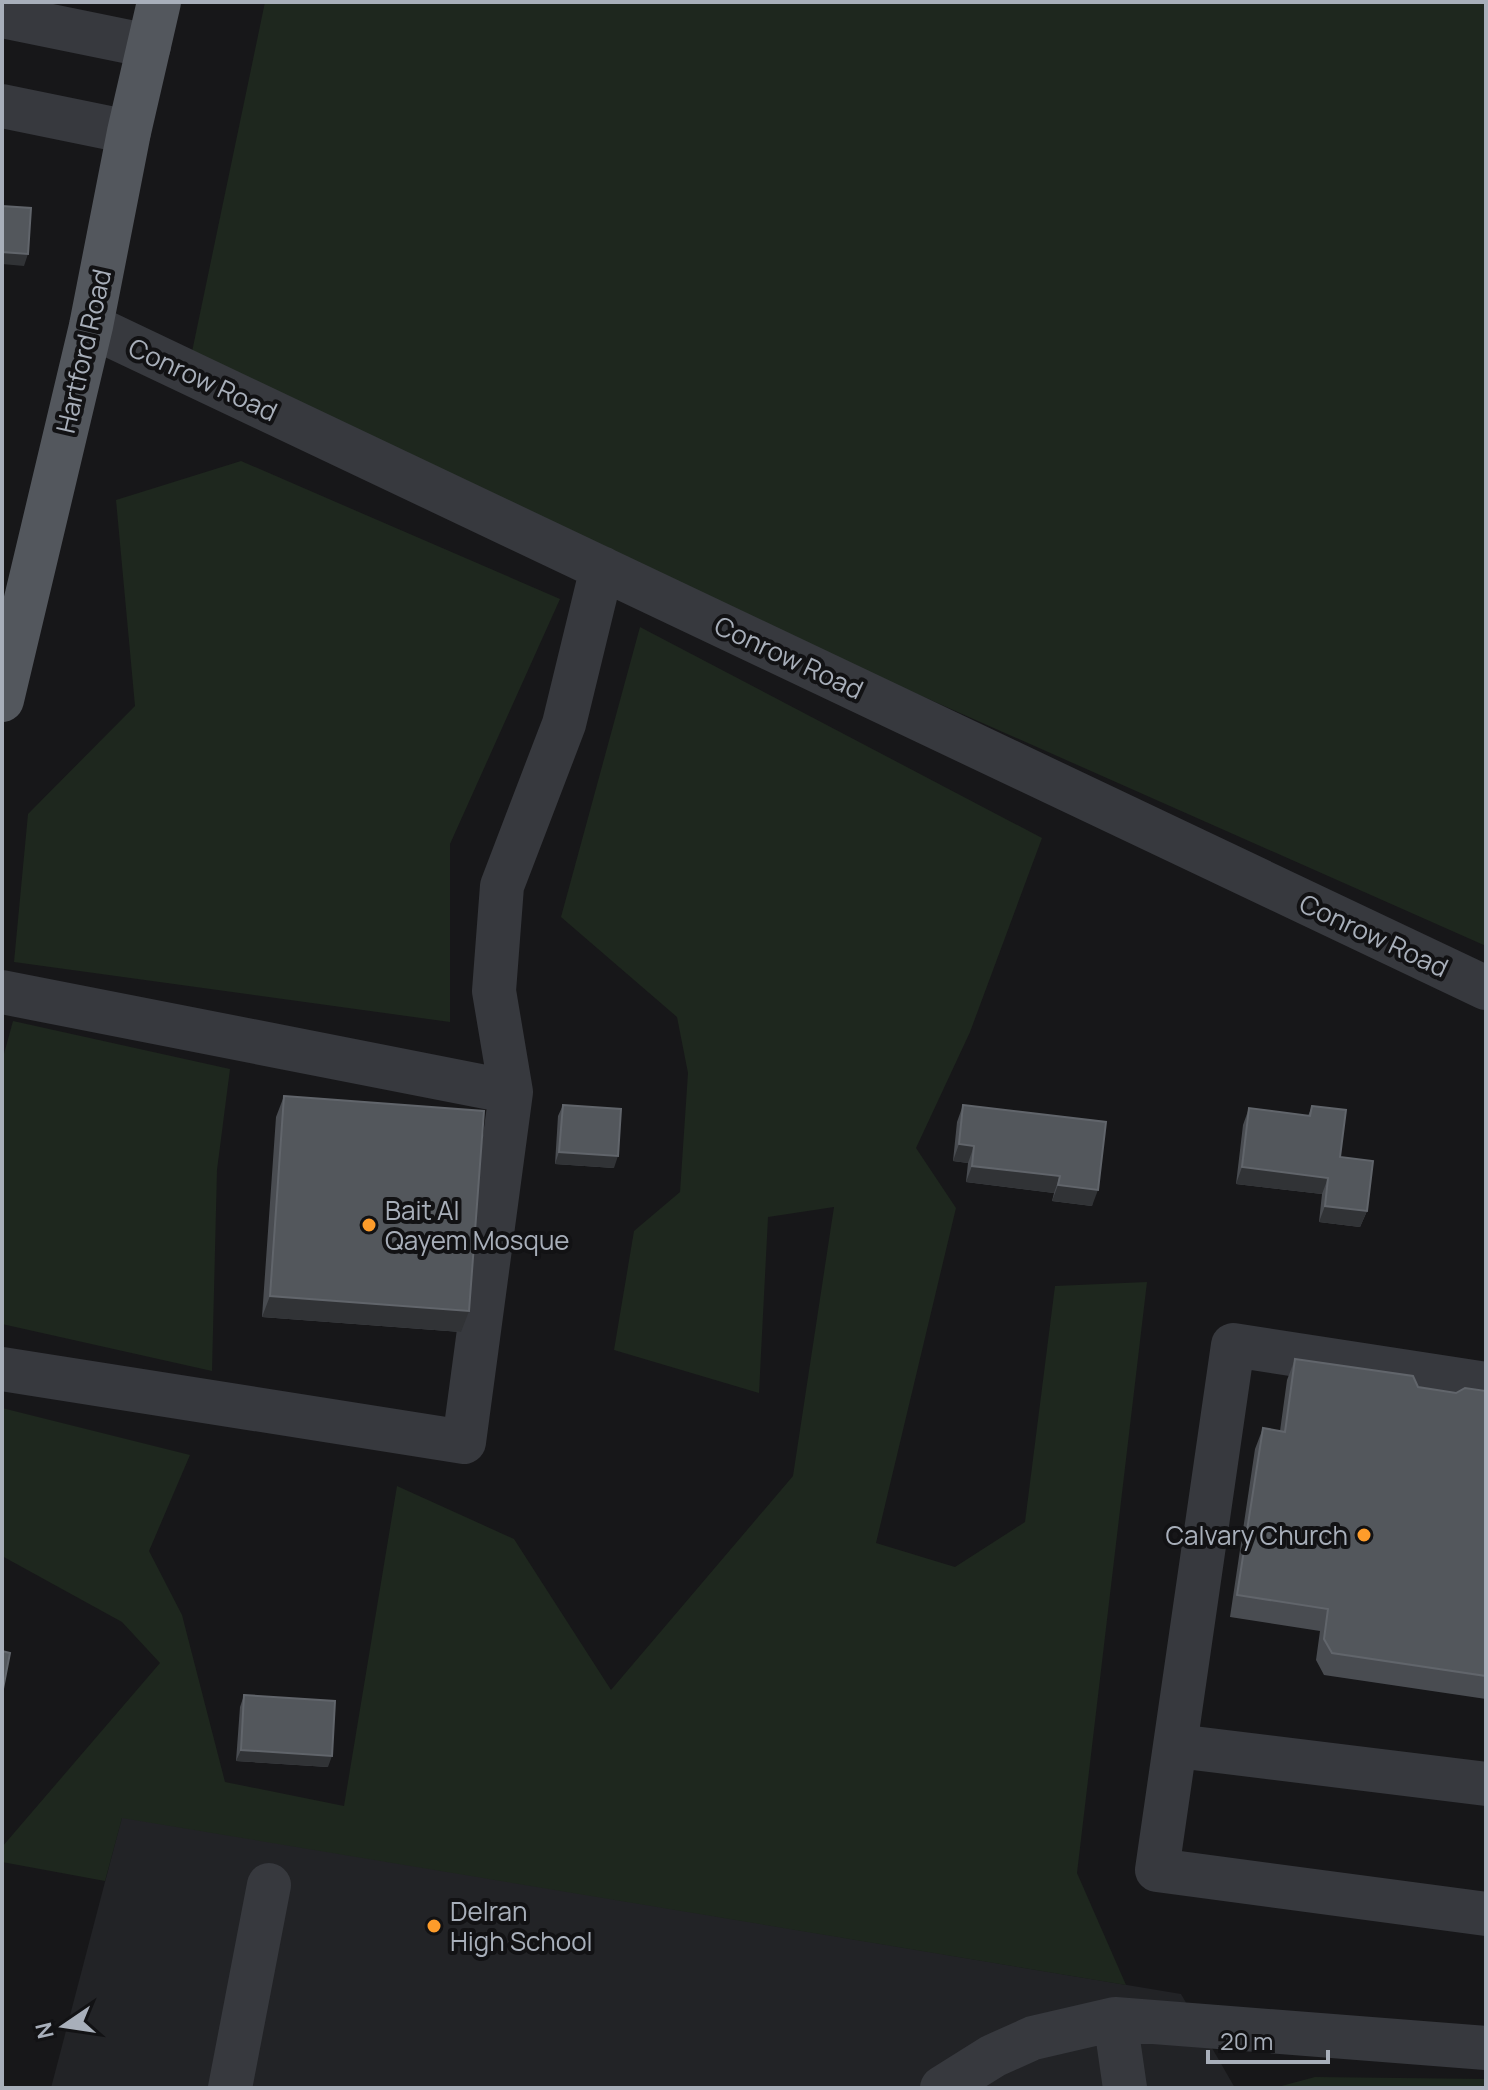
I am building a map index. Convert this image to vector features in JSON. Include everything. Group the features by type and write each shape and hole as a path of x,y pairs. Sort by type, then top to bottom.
{"main road":[{"name":"Hartford Road","path":"2,700 9,633 91,326 129,132 159,2"}],"street":[{"path":"2,16 149,46"},
{"path":"2,106 129,132"},
{"name":"Conrow Road","path":"91,326 1486,988"},
{"path":"2,1369 464,1442 511,1092 494,991 502,886 564,724 602,568"},
{"path":"2,992 511,1092"},
{"path":"1486,1384 1233,1345 1157,1870 1486,1914"},
{"path":"1177,1746 1486,1784"},
{"path":"230,2088 269,1885"},
{"path":"942,2088 996,2072 1033,2038 1115,2019 1486,2048"},
{"path":"1115,2019 1125,2088"}],"shaded area":[{"path":"265,2 1486,2 1486,946 188,371"},
{"path":"241,461 560,599 450,844 450,1022 14,962 28,814 135,706 116,500"},
{"path":"640,627 1042,838 970,1032 916,1148 956,1208 876,1543 955,1567 1025,1522 1055,1286 1147,1282 1077,1873 1126,1985 122,1818 105,1881 2,1862 2,1847 160,1663 122,1622 2,1556 2,1408 190,1455 149,1551 182,1615 225,1782 344,1806 397,1486 514,1539 611,1690 793,1476 834,1207 768,1217 759,1393 614,1350 634,1231 680,1192 688,1073 677,1017 561,917"},
{"path":"13,1021 230,1069 217,1170 212,1371 2,1324 2,1061"},
{"name":"Delran High School","path":"122,1817 1181,1994 1235,2088 51,2088"},
{"path":"1315,2077 1486,2079 1486,2088 1274,2088"}],"building":[{"path":"2,206 31,208 28,254 2,252"},
{"name":"Bait Al Qayem Mosque","path":"284,1096 484,1111 469,1311 270,1296"},
{"path":"563,1105 621,1109 618,1156 559,1152"},
{"path":"963,1105 1106,1122 1098,1190 1058,1185 1060,1176 972,1166 974,1146 959,1144"},
{"path":"1312,1106 1346,1110 1340,1157 1373,1161 1367,1211 1325,1206 1328,1178 1242,1167 1249,1108 1310,1116"},
{"name":"Calvary Church","path":"1295,1359 1413,1376 1418,1387 1456,1393 1465,1388 1486,1391 1486,1676 1332,1653 1324,1639 1328,1609 1237,1595 1263,1428 1285,1432"},
{"path":"2,1651 10,1653 2,1694"},
{"path":"244,1695 335,1701 332,1756 241,1750"}],"place":[{"name":"Bait Al Qayem Mosque","path":"369,1225"},
{"name":"Calvary Church","path":"1364,1535"},
{"name":"Delran High School","path":"434,1926"}]}
